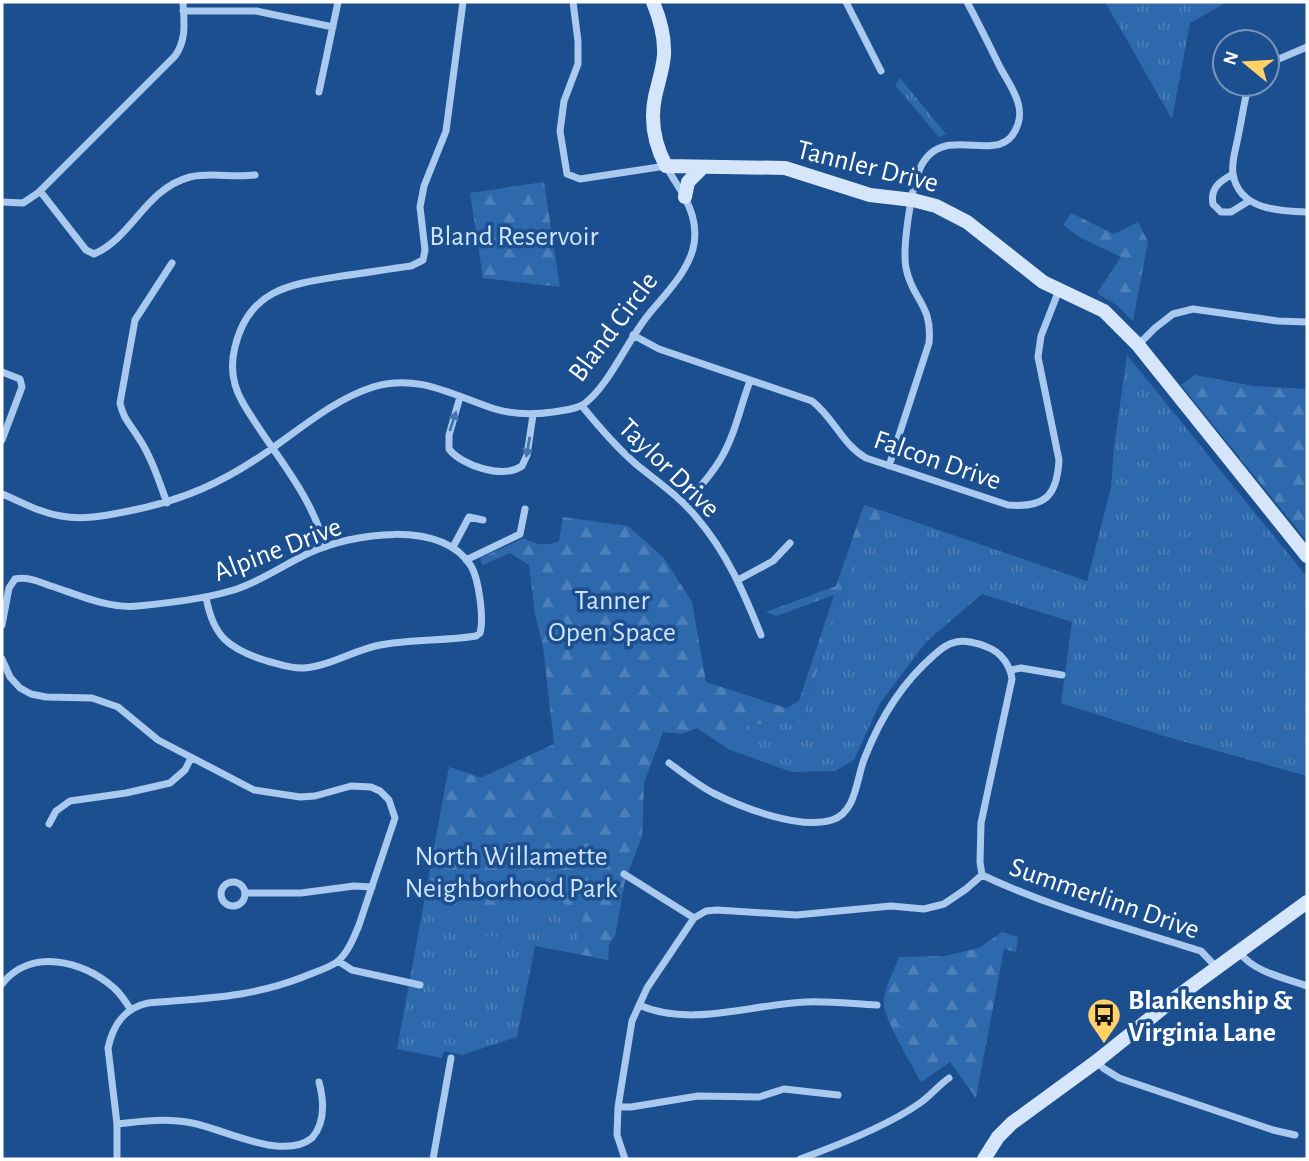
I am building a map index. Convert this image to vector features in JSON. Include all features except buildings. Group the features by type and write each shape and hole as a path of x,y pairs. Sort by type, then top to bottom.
{"street":[{"path":"2,202 23,203 40,191 175,56 181,48 184,36 183,2"},
{"path":"319,92 338,2"},
{"path":"326,547 308,502 241,401 232,361 238,335 257,305 286,286 411,266 423,260 425,250 420,207 424,186 446,131 463,2"},
{"name":"Tannler Drive","path":"573,2 578,64 564,101 560,131 567,174 580,179 666,166 791,169 870,195 913,200 936,206 958,216 1036,277 1104,311 1138,345 1307,556"},
{"name":"Bland Circle","path":"2,494 24,505 63,517 102,516 167,503 217,484 354,394 377,386 416,382 434,386 494,409 533,415 582,406 604,381 633,335 680,277 692,253 694,226 685,197 659,151 653,121 664,52 661,22 653,2"},
{"path":"846,2 881,71"},
{"path":"889,466 929,344 928,315 906,268 905,244 919,169 936,150 958,143 981,147 998,145 1013,134 1019,124 1018,103 967,2"},
{"path":"183,11 256,11 333,27"},
{"path":"1281,58 1307,47"},
{"path":"1246,98 1233,164 1233,174 1239,190 1249,201 1268,208 1307,212"},
{"path":"685,197 691,178 703,167"},
{"path":"1233,174 1215,187 1213,204 1221,212 1231,212 1249,201"},
{"path":"40,191 86,250 94,254 124,230 154,196 166,188 188,178 203,175 255,175"},
{"path":"167,503 159,479 138,437 123,417 120,403 135,320 172,263"},
{"name":"Falcon Drive","path":"633,335 659,349 812,401 830,417 847,444 856,452 889,466 1008,505 1022,506 1047,499 1058,477 1059,460 1038,354 1041,336 1059,290"},
{"path":"1138,345 1173,314 1193,309 1278,321 1307,322"},
{"path":"2,372 20,379 22,387 2,440"},
{"path":"685,504 721,459 750,381"},
{"path":"460,397 449,435 449,449 460,460 481,467 507,471 522,466 527,455 533,415"},
{"name":"Taylor Drive","path":"582,406 620,450 685,504 711,536 738,580 761,635"},
{"path":"466,560 520,534 525,509"},
{"path":"453,547 469,517 482,520"},
{"name":"Alpine Drive","path":"2,625 9,588 15,579 37,581 106,604 124,607 206,597 238,588 326,547 360,539 401,535 431,538 453,547 466,560 473,569 477,582 482,624 480,633 476,636 404,641 373,646 319,666 283,666 252,656 224,640 209,614 206,597"},
{"path":"738,580 773,561 790,543"},
{"path":"668,763 713,793 768,815 799,821 831,821 844,813 849,806 865,756 897,696 922,666 946,645 965,641 990,648 1004,659 1011,670 1010,688 981,823 982,875"},
{"path":"2,659 10,677 30,694 92,698 118,707 158,740 254,790 300,797 360,786 380,791 388,800 395,818 354,939 338,961 322,970 258,992 150,1003 121,1017 108,1048 117,1124 117,1159"},
{"path":"1011,670 1021,667 1062,675"},
{"path":"48,824 56,811 70,801 170,783 185,770 191,758"},
{"path":"624,874 694,918 647,988 632,1021 618,1107 617,1135 625,1159"},
{"name":"Summerlinn Drive","path":"694,918 706,911 717,910 796,915 887,906 932,908 955,898 982,875 1044,901 1201,951 1217,968"},
{"path":"245,893 301,894 354,886 372,887"},
{"path":"984,1159 998,1137 1012,1123 1097,1061 1174,999 1307,902"},
{"path":"1240,953 1255,967 1307,986"},
{"path":"2,984 25,965 45,961 61,962 113,987 131,1010"},
{"path":"338,961 352,970 420,985"},
{"path":"639,1004 657,1012 675,1014 722,1013 806,1002 877,1004"},
{"path":"433,1159 451,1058"},
{"path":"1097,1061 1119,1078 1294,1135"},
{"path":"800,1159 902,1114 949,1078"},
{"path":"117,1124 154,1120 190,1122 225,1132 270,1151 292,1151 311,1140 322,1122 319,1082"},
{"path":"618,1107 698,1096 760,1097 784,1089 838,1095"}],"green space":[{"path":"1105,2 1227,2 1190,23 1172,119"},
{"path":"900,78 946,134 939,137 895,85"},
{"name":"Bland Reservoir","path":"544,182 560,287 483,278 470,193"},
{"path":"1071,213 1114,234 1138,222 1148,242 1133,321 1118,306 1097,293 1121,257 1081,238 1063,225"},
{"path":"1127,355 1307,577 1307,776 1164,736 1061,703 1072,622 982,594 926,642 880,703 854,760 835,771 792,772 730,750 746,725 801,721 864,526 880,519 886,512 1087,581 1111,487"},
{"path":"1195,375 1253,386 1307,389 1307,541 1181,385"},
{"name":"Tanner Open Space","path":"864,505 886,512 880,519 864,526 801,721 747,725 730,750 697,728 682,734 663,732 644,783 642,836 625,880 615,936 609,944 608,960 575,953 583,919 555,896 501,895 499,913 423,909 449,767 480,778 554,744 543,646 535,615 529,565 510,553 483,565 480,558 524,538 541,544 559,541 563,517 628,526 664,558 692,602 706,682 786,708 799,701 834,595 776,616 766,612 836,586"},
{"name":"North Willamette Neighborhood Park","path":"652,761 644,783 642,836 625,880 615,936 609,944 608,960 535,946 517,1037 462,1055 444,1051 442,1058 397,1049 449,767 617,822"},
{"path":"514,898 545,901 543,916 512,912"},
{"path":"1002,932 1018,937 1016,952 1004,949 976,1098 950,1062 921,1082 894,1033 884,1006 887,988 899,957 944,956 979,948"},
{"path":"477,934 501,938 498,957 474,953"}],"place":[{"name":"Blankenship & Virginia Lane","path":"1104,1045"}]}
